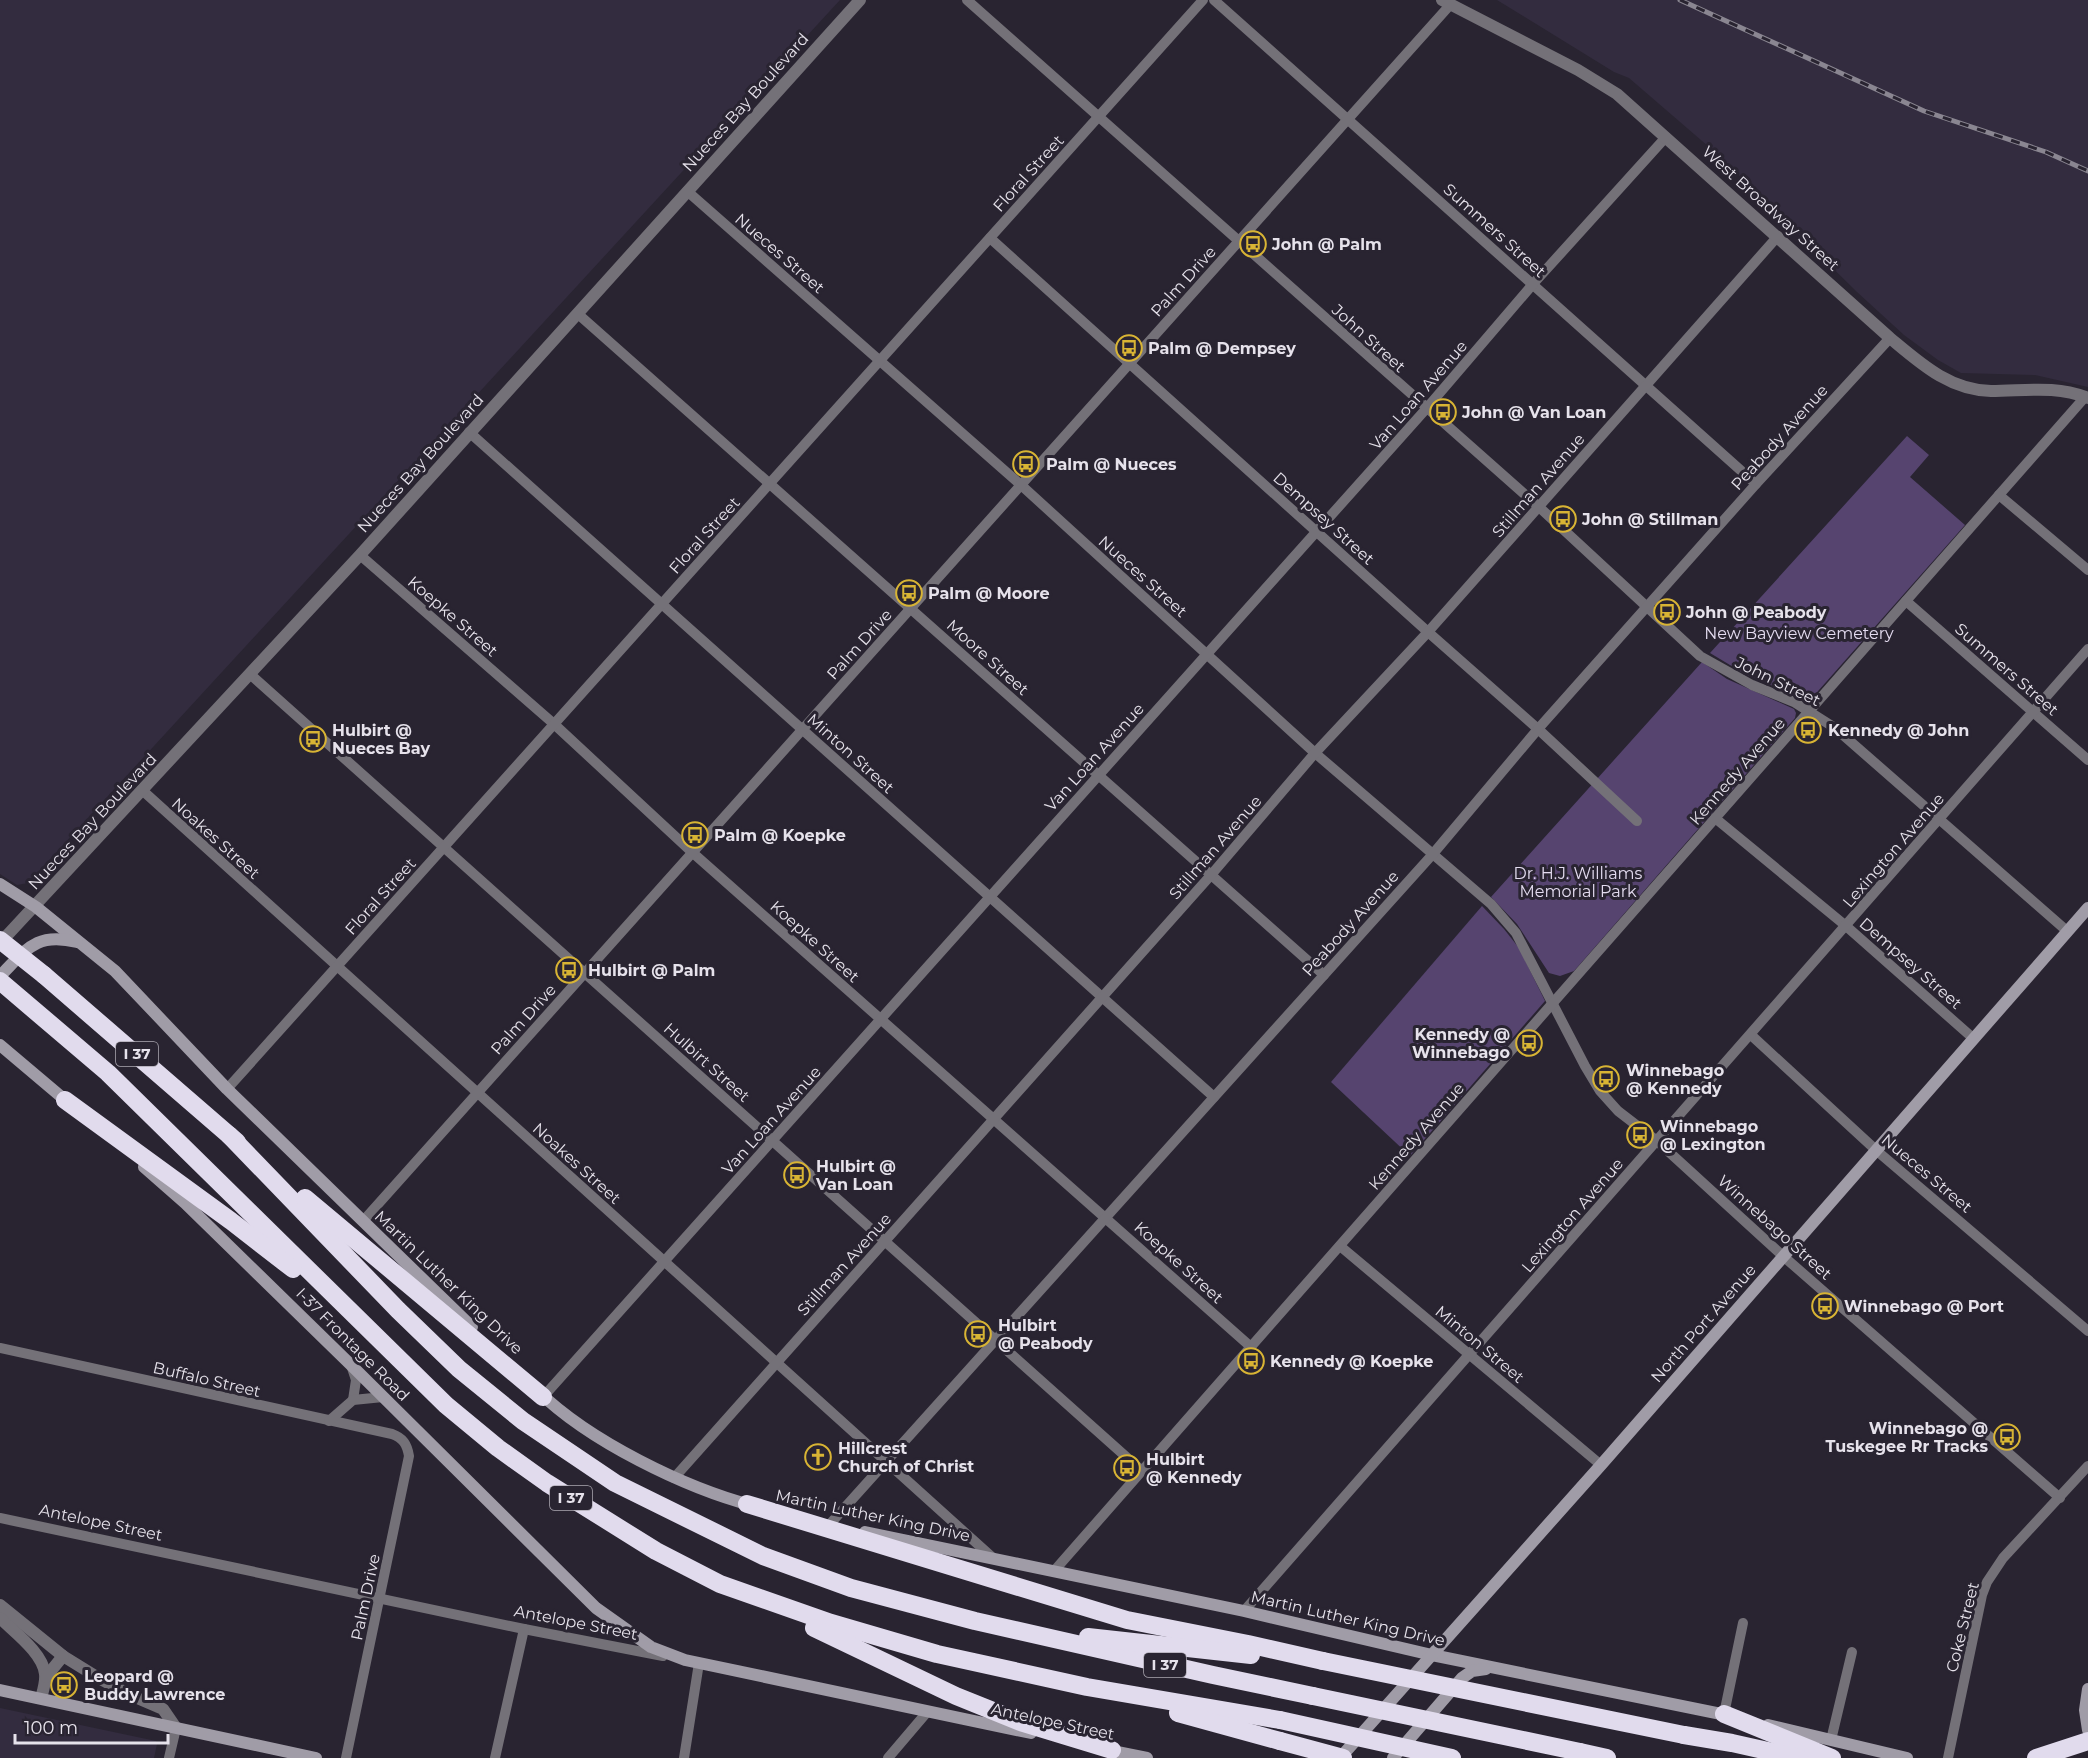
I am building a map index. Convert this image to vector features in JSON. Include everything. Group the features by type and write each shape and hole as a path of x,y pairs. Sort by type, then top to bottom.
{"highway":[{"name":"I 37","path":"0,942 44,975 229,1135 398,1310 459,1369 523,1421 615,1483 704,1529 774,1560 850,1587 975,1621 1124,1656 1607,1758"},
{"name":"I 37","path":"0,981 108,1072 446,1405 498,1448 547,1483 656,1551 720,1584 881,1639 938,1654 1087,1687 1280,1720 1452,1758"},
{"path":"65,1100 269,1250 407,1368"},
{"path":"229,1135 543,1396"},
{"path":"747,1504 1126,1620 1799,1758"},
{"path":"720,1584 956,1696 1109,1754"},
{"path":"1017,1630 1323,1661"},
{"path":"1087,1687 1342,1758"},
{"path":"1724,1714 1831,1749"},
{"path":"1684,1735 1761,1758"},
{"path":"2036,1758 2088,1741"}],"main road":[{"path":"0,884 36,907"},
{"name":"Martin Luther King Drive","path":"36,907 115,971 227,1089 543,1396 583,1427 674,1478 747,1504 829,1525 1244,1611 1432,1655 1724,1714"},
{"name":"North Port Avenue","path":"1342,1758 2088,908"},
{"path":"0,976 36,942 57,939 79,942"},
{"name":"I-37 Frontage Road","path":"0,1045 185,1203 596,1608 651,1647 685,1660"},
{"path":"0,1058 23,1064"},
{"name":"Antelope Street","path":"685,1660 928,1711 1109,1754 1147,1758"},
{"path":"1393,1758 1462,1678 1472,1671 1505,1670"},
{"path":"2088,1689 2085,1710 2088,1730"},
{"path":"0,1690 316,1758"},
{"path":"1831,1749 1907,1758"}],"street":[{"name":"Nueces Bay Boulevard","path":"0,942 36,907 251,675 860,0"},
{"name":"John Street","path":"967,0 1539,507 1700,656 1752,685 1794,702 1835,728 2067,932"},
{"name":"Floral Street","path":"227,1089 1203,0"},
{"name":"Summers Street","path":"1214,0 1756,484"},
{"name":"Palm Drive","path":"363,1221 1348,120 1446,3"},
{"name":"West Broadway Street","path":"1446,3 1578,70 1617,94 1930,371 1945,380 1989,391 2043,388 2087,397"},
{"name":"Van Loan Avenue","path":"543,1396 1426,409 1533,284 1666,137"},
{"name":"Nueces Street","path":"687,191 1021,485 1315,753 1491,904 1516,933 1552,1004"},
{"name":"Stillman Avenue","path":"674,1478 1211,875 1315,753 1428,632 1778,236"},
{"name":"Dempsey Street","path":"990,238 1538,729 1637,821"},
{"name":"Moore Street","path":"578,314 1324,975"},
{"name":"Peabody Avenue","path":"829,1525 1432,855 1538,729 1756,484 1890,338"},
{"name":"Kennedy Avenue","path":"1054,1571 2087,397"},
{"name":"Minton Street","path":"469,432 1214,1097"},
{"path":"1999,495 2088,570"},
{"name":"Koepke Street","path":"360,555 554,724 693,853 993,1120 1106,1216 1251,1347"},
{"name":"Summers Street","path":"1906,601 2088,760"},
{"name":"Lexington Avenue","path":"1244,1611 2088,649"},
{"name":"Hulbirt Street","path":"251,675 1142,1471"},
{"name":"Noakes Street","path":"142,790 993,1558"},
{"name":"Dempsey Street","path":"1715,818 1846,926 1974,1039"},
{"name":"Winnebago Street","path":"1552,1004 1600,1091 1618,1111 1657,1142 2060,1498"},
{"name":"Nueces Street","path":"1750,1035 1877,1151 2088,1331"},
{"name":"Minton Street","path":"1340,1246 1601,1465"},
{"name":"Buffalo Street","path":"0,1348 392,1434 405,1442"},
{"path":"351,1365 356,1380 353,1400"},
{"path":"329,1421 353,1400 383,1397"},
{"name":"Palm Drive","path":"346,1758 409,1456 405,1442"},
{"name":"Coke Street","path":"1947,1758 1982,1595 1987,1582 2003,1558 2088,1466"},
{"name":"Antelope Street","path":"0,1518 524,1629 685,1660"},
{"path":"0,1605 60,1654 107,1683 163,1709 176,1728 170,1758"},
{"path":"0,1618 38,1656 44,1666 46,1677"},
{"path":"1724,1714 1743,1623"},
{"path":"495,1758 524,1629"},
{"path":"1831,1749 1852,1652"},
{"path":"38,1656 60,1654"},
{"path":"41,1698 46,1677 60,1654"},
{"path":"684,1758 699,1663"},
{"path":"888,1758 928,1711"}],"shaded area":[{"path":"0,0 840,0 28,883 17,885 0,874"},
{"path":"1497,0 2088,0 2088,387 2035,375 1961,373 1938,360 1904,335 1716,153 1629,78 1614,72"},
{"path":"0,1708 156,1741 154,1758 0,1758"}],"green space":[{"name":"New Bayview Cemetery","path":"1907,436 1929,455 1910,477 1965,525 1811,699 1806,700 1745,674 1710,653"},
{"name":"Dr. H.J. Williams Memorial Park","path":"1702,662 1727,679 1794,709 1795,718 1574,971 1560,976 1549,973 1517,924 1491,897"},
{"path":"1482,906 1519,948 1545,1001 1410,1156 1331,1082"}],"railway":[{"path":"1680,0 1924,111 2046,152 2088,171"}],"place":[{"name":"John @ Palm","path":"1253,244"},
{"name":"Palm @ Dempsey","path":"1129,348"},
{"name":"John @ Van Loan","path":"1443,412"},
{"name":"Palm @ Nueces","path":"1026,464"},
{"name":"John @ Stillman","path":"1563,519"},
{"name":"Palm @ Moore","path":"909,593"},
{"name":"John @ Peabody","path":"1667,612"},
{"name":"Kennedy @ John","path":"1808,730"},
{"name":"Hulbirt @ Nueces Bay","path":"313,739"},
{"name":"Palm @ Koepke","path":"695,835"},
{"name":"Hulbirt @ Palm","path":"569,970"},
{"name":"Kennedy @ Winnebago","path":"1529,1043"},
{"name":"Winnebago @ Kennedy","path":"1606,1079"},
{"name":"Winnebago @ Lexington","path":"1640,1135"},
{"name":"Hulbirt @ Van Loan","path":"797,1175"},
{"name":"Winnebago @ Port","path":"1825,1306"},
{"name":"Hulbirt @ Peabody","path":"978,1334"},
{"name":"Kennedy @ Koepke","path":"1251,1361"},
{"name":"Winnebago @ Tuskegee Rr Tracks","path":"2007,1437"},
{"name":"Hillcrest Church of Christ","path":"818,1457"},
{"name":"Hulbirt @ Kennedy","path":"1127,1468"},
{"name":"Leopard @ Buddy Lawrence","path":"64,1685"}]}
